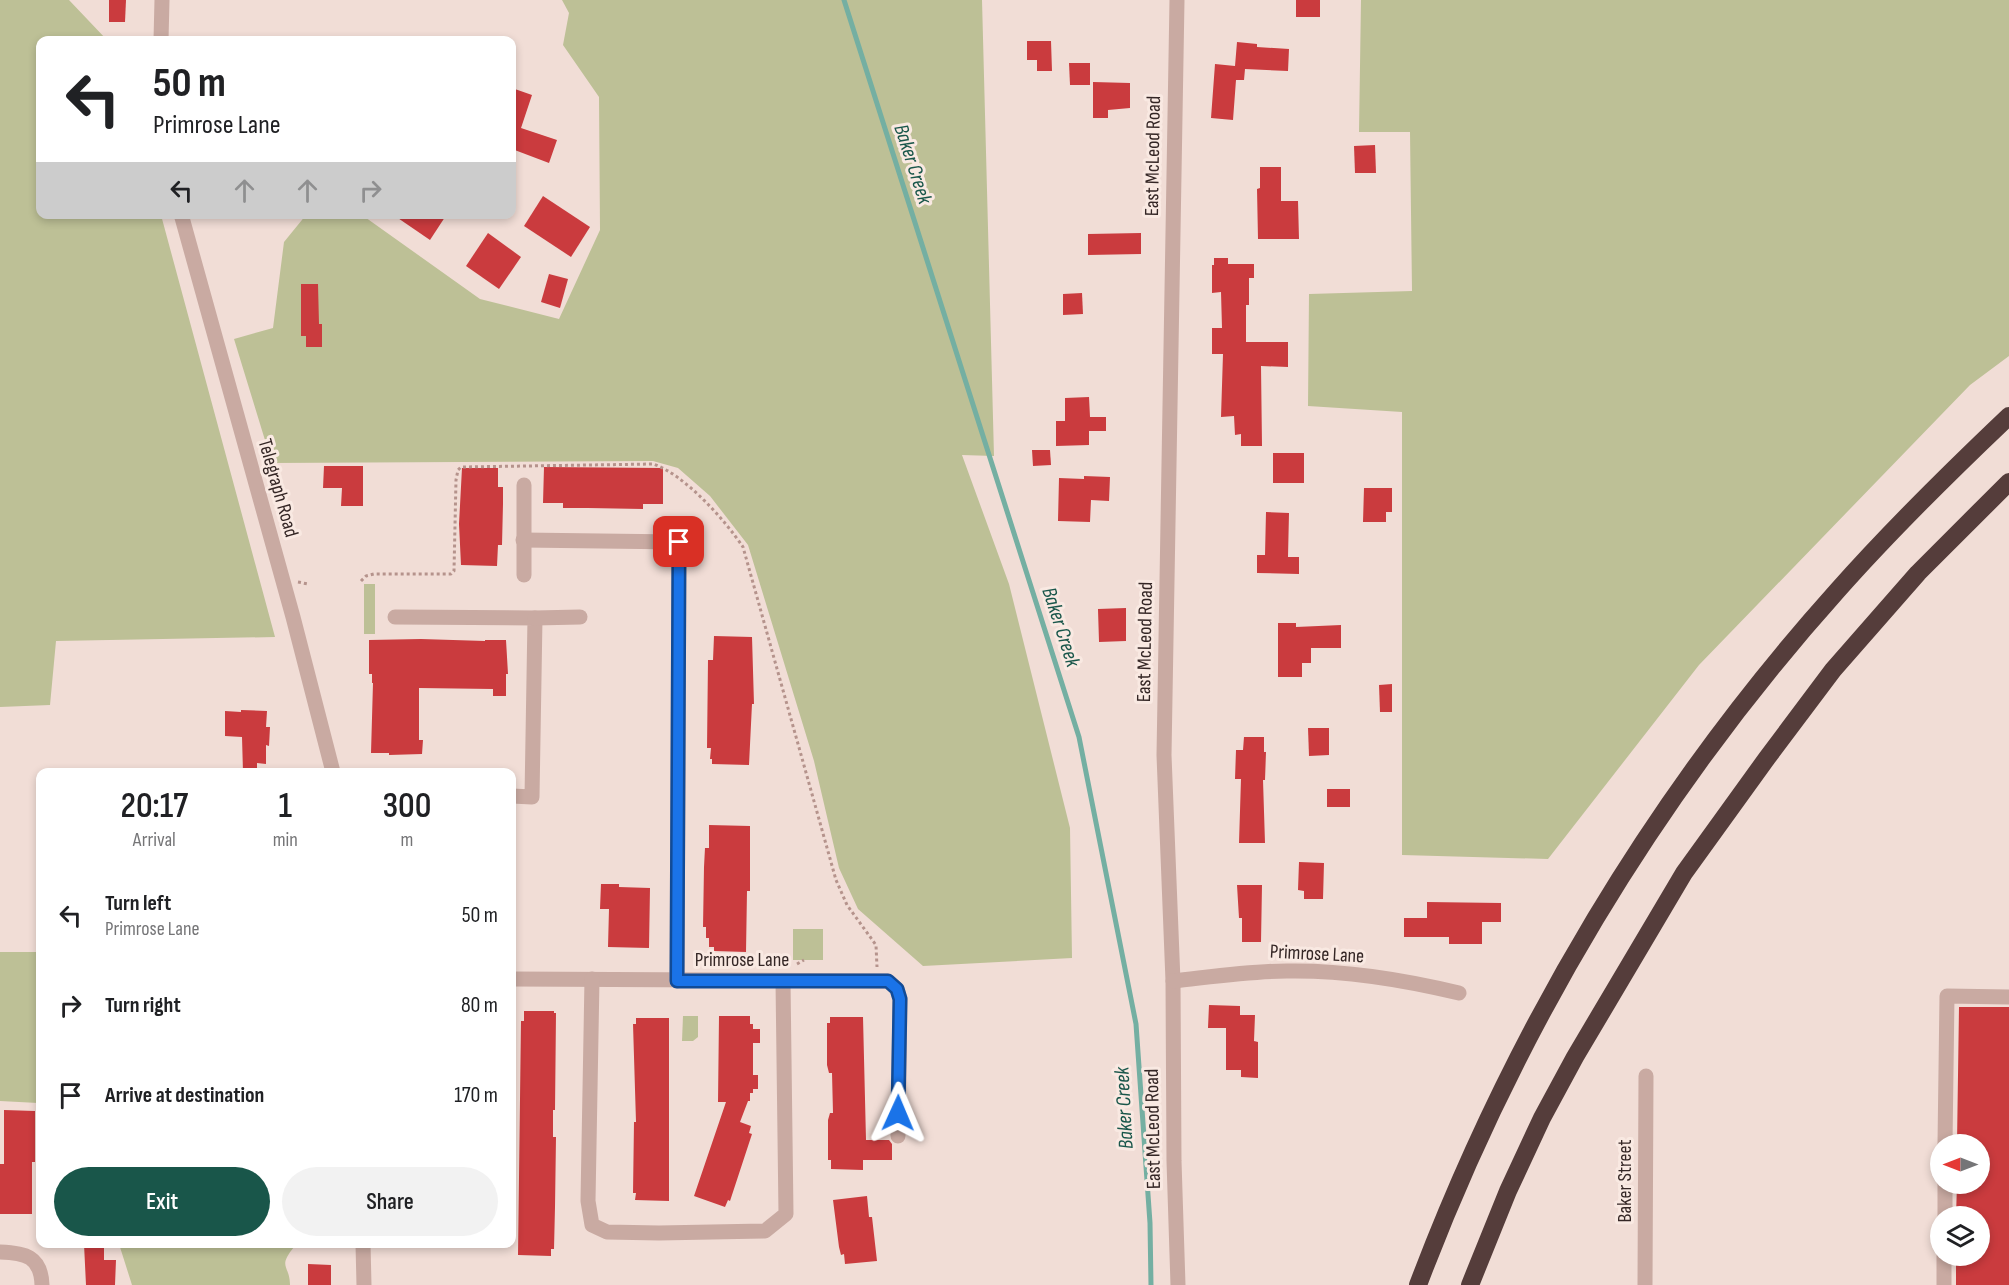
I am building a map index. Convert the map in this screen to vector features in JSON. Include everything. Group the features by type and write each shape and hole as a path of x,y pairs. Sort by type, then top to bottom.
{"highway":[{"path":"1418,1285 1461,1178 1514,1065 1576,951 1673,797 1758,685 1836,591 1928,494 2009,416"},
{"path":"1470,1285 1508,1191 1542,1118 1575,1057 1684,873 1833,670 1918,573 2009,482"}],"street":[{"path":"161,36 162,0"},
{"name":"East McLeod Road","path":"1177,0 1164,756 1173,981 1174,1161 1178,1285"},
{"name":"Telegraph Road","path":"183,219 293,616 332,768"},
{"path":"524,484 524,575"},
{"path":"523,540 679,542 677,981"},
{"path":"395,616 580,617"},
{"path":"516,796 532,797 535,618"},
{"name":"Primrose Lane","path":"1173,981 1288,971 1369,977 1459,993"},
{"name":"Primrose Lane","path":"516,979 888,981 897,989 900,999 898,1136"},
{"path":"592,979 588,1201 592,1225 607,1232 659,1233 765,1231 786,1214 783,981"},
{"path":"1946,1134 1947,996 2009,997"},
{"name":"Baker Street","path":"1645,1285 1646,1076"},
{"path":"363,1248 364,1285"},
{"path":"0,1252 15,1252 28,1256 37,1263 42,1285"},
{"path":"1944,1266 1944,1285"}],"path":[{"path":"298,582 308,584"}],"green space":[{"path":"0,0 69,0 103,36 36,36 36,219 162,219 275,637 56,641 50,705 0,707"},
{"path":"562,0 982,0 994,456 962,455 1009,584 1070,828 1072,958 923,966 858,909 839,868 814,761 748,545 710,496 678,468 653,461 272,463 234,339 273,328 284,242 303,219 368,219 480,299 559,319 600,230 599,97 563,45 569,13"},
{"path":"1361,0 2009,0 2009,356 1970,385 1699,665 1548,859 1402,855 1402,412 1308,406 1309,294 1412,291 1410,132 1359,132"},
{"path":"364,584 375,584 375,634 364,634"},
{"path":"793,929 823,929 823,960 793,960"},
{"path":"0,952 36,952 36,1103 0,1101"},
{"path":"683,1016 698,1016 698,1037 693,1041 682,1041"},
{"path":"120,1248 293,1248 285,1263 290,1285 132,1285"}],"building":[{"path":"109,0 126,0 125,22 109,22"},
{"path":"1296,0 1320,0 1320,17 1296,17"},
{"path":"1027,41 1051,41 1052,71 1037,71 1037,60 1027,60"},
{"path":"1237,42 1257,44 1257,47 1289,49 1288,71 1245,69 1244,80 1236,80 1233,120 1211,118 1215,64 1235,66"},
{"path":"1069,63 1090,63 1090,85 1070,85"},
{"path":"1093,82 1130,83 1130,108 1108,110 1108,118 1093,118"},
{"path":"516,89 532,95 521,128 557,140 549,163 516,151"},
{"path":"1375,145 1376,173 1355,173 1354,146"},
{"path":"1260,167 1281,167 1281,201 1298,201 1299,239 1258,239 1257,189 1260,188"},
{"path":"543,196 590,227 571,257 524,226"},
{"path":"399,219 444,219 430,240"},
{"path":"488,233 521,257 499,289 466,266"},
{"path":"1141,233 1141,254 1088,255 1088,234"},
{"path":"1214,258 1228,258 1228,264 1254,264 1254,278 1249,278 1249,305 1246,305 1246,342 1288,342 1288,367 1261,366 1262,446 1241,446 1241,434 1235,435 1234,416 1221,417 1223,354 1212,354 1212,328 1222,328 1221,292 1212,293"},
{"path":"549,274 568,279 560,308 541,302"},
{"path":"301,284 318,284 322,347 306,347 306,336 301,336"},
{"path":"1082,293 1083,314 1063,315 1063,294"},
{"path":"1089,397 1090,417 1106,417 1106,431 1089,431 1089,445 1056,446 1056,421 1065,421 1065,398"},
{"path":"1032,450 1050,450 1051,465 1033,466"},
{"path":"1273,453 1304,453 1304,483 1273,483"},
{"path":"324,466 363,466 363,506 341,506 342,488 323,488"},
{"path":"544,467 663,468 663,504 643,504 643,509 563,508 563,503 543,503"},
{"path":"462,468 498,468 498,487 503,487 503,504 502,545 498,545 497,566 461,565 459,524"},
{"path":"1084,476 1110,477 1109,501 1091,500 1090,522 1058,521 1059,478 1084,479"},
{"path":"1364,488 1392,488 1392,512 1386,512 1386,522 1363,522"},
{"path":"1266,512 1289,513 1288,557 1299,557 1299,574 1257,573 1257,555 1265,555"},
{"path":"1126,608 1126,641 1099,642 1098,609"},
{"path":"1278,623 1296,623 1296,627 1341,625 1341,648 1311,648 1311,663 1302,663 1302,677 1278,677"},
{"path":"714,636 752,637 754,704 752,704 749,765 712,764 711,748 707,748 708,660 713,660"},
{"path":"369,640 506,640 508,674 506,674 506,696 493,696 493,689 419,688 419,740 423,740 422,754 371,753 373,683 372,674 369,674"},
{"path":"1392,684 1392,712 1380,712 1379,685"},
{"path":"241,710 267,711 266,727 270,727 269,746 266,745 266,764 257,763 257,768 243,768 242,737 225,736 225,711 241,712"},
{"path":"1308,728 1329,728 1329,755 1309,756"},
{"path":"1244,737 1264,737 1264,752 1266,752 1265,780 1263,780 1265,843 1239,843 1241,779 1235,779 1236,750 1243,750"},
{"path":"1327,789 1350,789 1350,807 1327,807"},
{"path":"709,825 750,826 750,891 747,891 746,952 714,951 714,947 709,947 709,938 706,938 706,927 703,927 704,867 705,848 709,848"},
{"path":"1299,862 1324,863 1323,899 1304,899 1304,891 1298,890"},
{"path":"601,884 650,888 649,948 608,947 609,909 600,909"},
{"path":"1237,885 1262,885 1261,942 1242,942 1242,918 1239,918"},
{"path":"1427,902 1501,903 1501,922 1482,922 1482,944 1449,944 1449,937 1404,937 1404,918 1427,918"},
{"path":"1209,1005 1240,1006 1240,1015 1255,1015 1254,1041 1258,1042 1258,1078 1241,1077 1241,1070 1226,1070 1226,1028 1208,1028"},
{"path":"1959,1007 2009,1007 2009,1285 1956,1285 1956,1266 1990,1266 1990,1206 1956,1206 1957,1194 1990,1194 1990,1134 1957,1134"},
{"path":"524,1011 554,1011 556,1013 555,1110 553,1110 553,1137 556,1137 555,1207 554,1249 551,1249 551,1256 518,1255 521,1021 524,1021"},
{"path":"719,1016 750,1016 753,1029 760,1029 760,1043 753,1043 753,1075 758,1075 758,1089 753,1089 753,1093 750,1093 750,1101 748,1101 740,1122 751,1126 749,1133 752,1134 730,1201 728,1200 725,1207 694,1196 726,1102 718,1102"},
{"path":"830,1017 863,1017 866,1140 889,1140 892,1144 892,1160 863,1160 863,1170 831,1169 831,1160 828,1160 828,1120 830,1113 833,1113 832,1073 829,1073 827,1065 827,1023 830,1023"},
{"path":"636,1018 669,1018 669,1201 635,1200 636,1193 633,1193 634,1122 636,1122 633,1024 636,1024"},
{"path":"4,1110 35,1111 32,1214 0,1214 0,1164 4,1164"},
{"path":"867,1196 877,1261 845,1264 844,1254 841,1255 839,1247 833,1200"},
{"path":"84,1248 104,1248 104,1260 116,1260 115,1285 86,1285"},
{"path":"308,1264 331,1265 331,1285 308,1285"}],"waterway":[{"name":"Baker Creek","path":"844,0 1079,737 1136,1024 1150,1223 1151,1285"}],"route":[{"path":"679,542 677,981 888,981 897,989 900,999 898,1113"}]}
